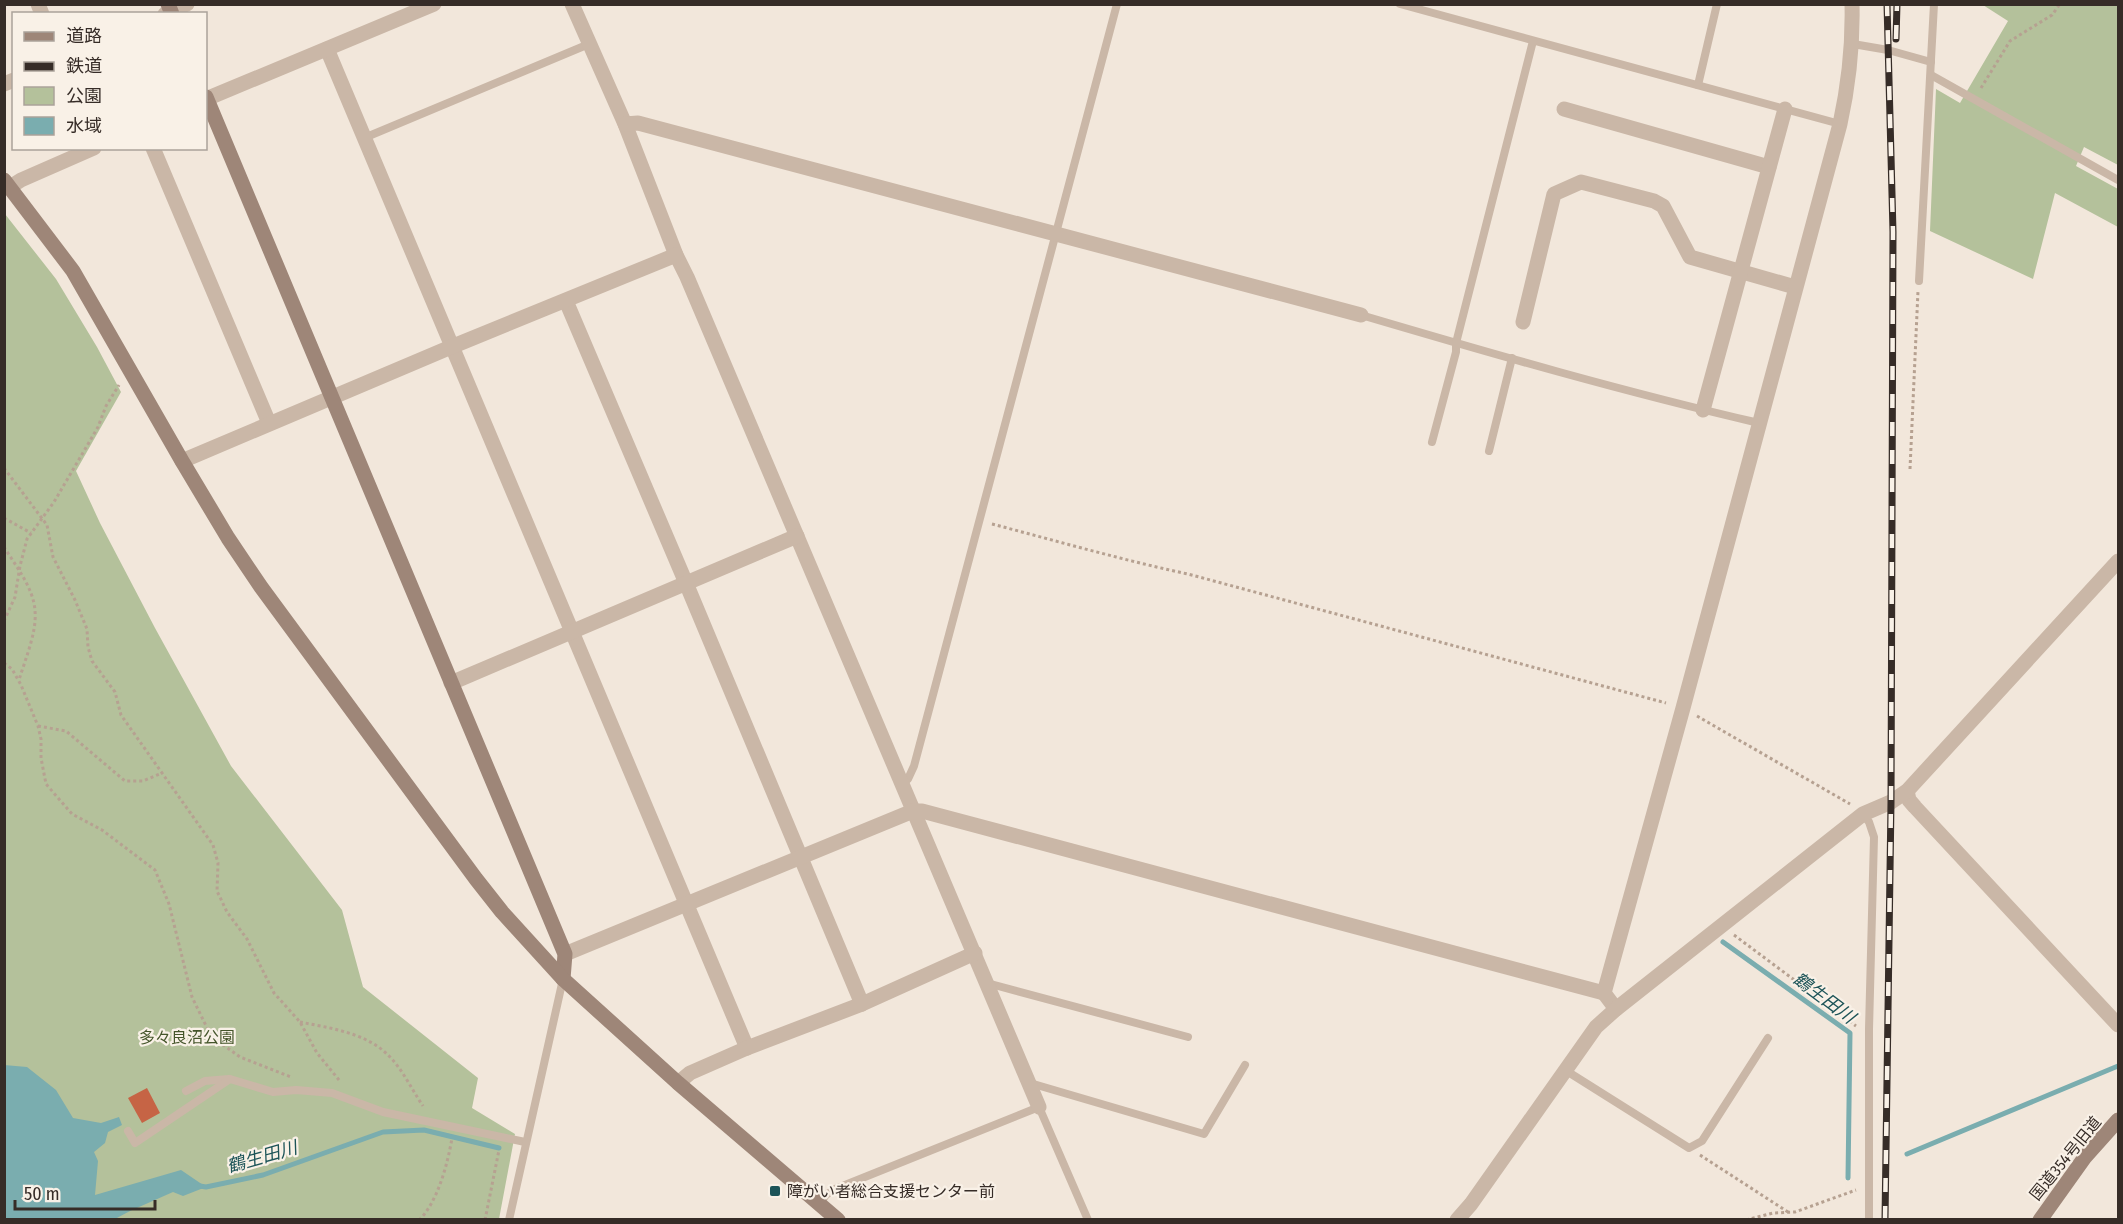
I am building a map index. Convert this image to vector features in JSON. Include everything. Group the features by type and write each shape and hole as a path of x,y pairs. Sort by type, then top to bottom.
{"street":[{"path":"169,11 187,4"},
{"path":"207,98 434,4"},
{"path":"572,4 625,124 676,255 1039,1107"},
{"path":"1604,993 1840,124 1849,82 1853,44 1852,4"},
{"path":"327,49 747,1048"},
{"path":"207,100 565,954 563,979"},
{"path":"1564,109 1769,167"},
{"path":"1703,410 1785,109"},
{"path":"625,124 638,123 650,126 1055,236 1361,315"},
{"path":"89,150 7,184 73,272 182,461 228,538 261,587 476,879 502,912 563,979 678,1083 838,1220"},
{"path":"154,150 269,423"},
{"path":"1523,322 1554,194 1581,182 1654,201 1663,206 1690,257 1795,287"},
{"path":"182,461 676,255"},
{"path":"566,301 687,583 862,1004"},
{"path":"451,683 797,536"},
{"path":"1457,1220 1471,1204 1596,1028 1863,814 1891,802 1907,791 2118,561"},
{"path":"1907,791 1909,800 1915,807 2118,1025"},
{"path":"565,954 913,811 921,811 1604,993 1616,1010"},
{"path":"678,1083 690,1073 747,1048 862,1004 975,953"},
{"name":"国道354号旧道","path":"2040,1220 2085,1157 2118,1120"}],"lane":[{"path":"902,786 914,766 1118,4"},
{"path":"1400,4 1840,124"},
{"path":"1698,85 1717,4"},
{"path":"1919,281 1934,4"},
{"path":"1431,442 1456,352 1456,343 1533,41"},
{"path":"364,138 590,44"},
{"path":"1853,44 1888,50 1931,62"},
{"path":"1931,75 2118,180"},
{"path":"1361,315 1456,343 1759,423"},
{"path":"1489,451 1512,358"},
{"path":"1863,814 1873,830 1874,837 1869,1029 1869,1220"},
{"path":"509,1220 563,979"},
{"path":"987,983 1188,1037"},
{"path":"1564,1070 1689,1148 1702,1141 1768,1038"},
{"path":"1029,1083 1204,1134 1245,1065"},
{"path":"186,1091 205,1081 230,1079 273,1092 296,1090 332,1093 383,1112 525,1142"},
{"path":"128,1131 135,1143 230,1079"},
{"path":"819,1204 835,1189 1039,1107 1088,1220"}],"path":[{"path":"1973,99 2010,41 2052,15 2060,4"},
{"path":"1910,469 1919,281"},
{"path":"4,621 15,597 27,538 44,518 98,427 106,406 120,384"},
{"path":"4,468 44,518 57,569 75,600 87,629 92,661 115,692 121,715 213,845 218,862 217,891 227,912 247,939 274,993 300,1022 316,1053 340,1081 347,1098"},
{"path":"4,518 32,533"},
{"path":"980,520 1683,708 1855,807 1863,814"},
{"path":"4,547 29,590 35,611 31,643 19,680"},
{"path":"4,663 12,669 19,680 38,726 46,784 72,814 102,830 155,870 169,904 192,997 211,1036 240,1057 291,1077"},
{"path":"38,726 66,731 125,781 143,781 162,773"},
{"path":"1725,925 1731,933 1858,1027 1869,1029"},
{"path":"300,1022 347,1033 373,1042 390,1057 434,1123"},
{"path":"419,1220 427,1213 448,1162 454,1127"},
{"path":"485,1220 499,1148"},
{"path":"1689,1148 1789,1212"},
{"path":"1746,1220 1773,1213 1795,1212 1869,1186"}],"green space":[{"path":"1983,5 2118,5 2118,165 2084,147 2076,166 2118,189 2118,227 2055,193 2033,279 1930,231 1936,89 1960,103 2008,21"},
{"name":"多々良沼公園","path":"5,214 56,279 121,392 76,471 100,523 155,628 231,766 342,910 363,987 478,1078 472,1108 515,1134 499,1219 5,1219"}],"water":[{"path":"4,1065 27,1067 56,1090 73,1118 101,1123 119,1117 122,1125 108,1132 105,1143 94,1152 98,1161 95,1195 181,1170 206,1187 183,1196 173,1192 115,1219 5,1219"}],"building":[{"path":"147,1088 160,1113 142,1123 128,1098"}],"waterway":[{"name":"鶴生田川","path":"1723,942 1850,1033 1848,1178"},
{"name":"鶴生田川","path":"1907,1154 2118,1066"},
{"name":"鶴生田川","path":"200,1186 206,1187 263,1175 383,1132 424,1130 499,1148"}],"railway":[{"path":"1885,1220 1891,802 1893,232 1887,4"},
{"path":"1896,39 1897,4"}],"place":[{"name":"障がい者総合支援センター前","path":"775,1191"}]}
